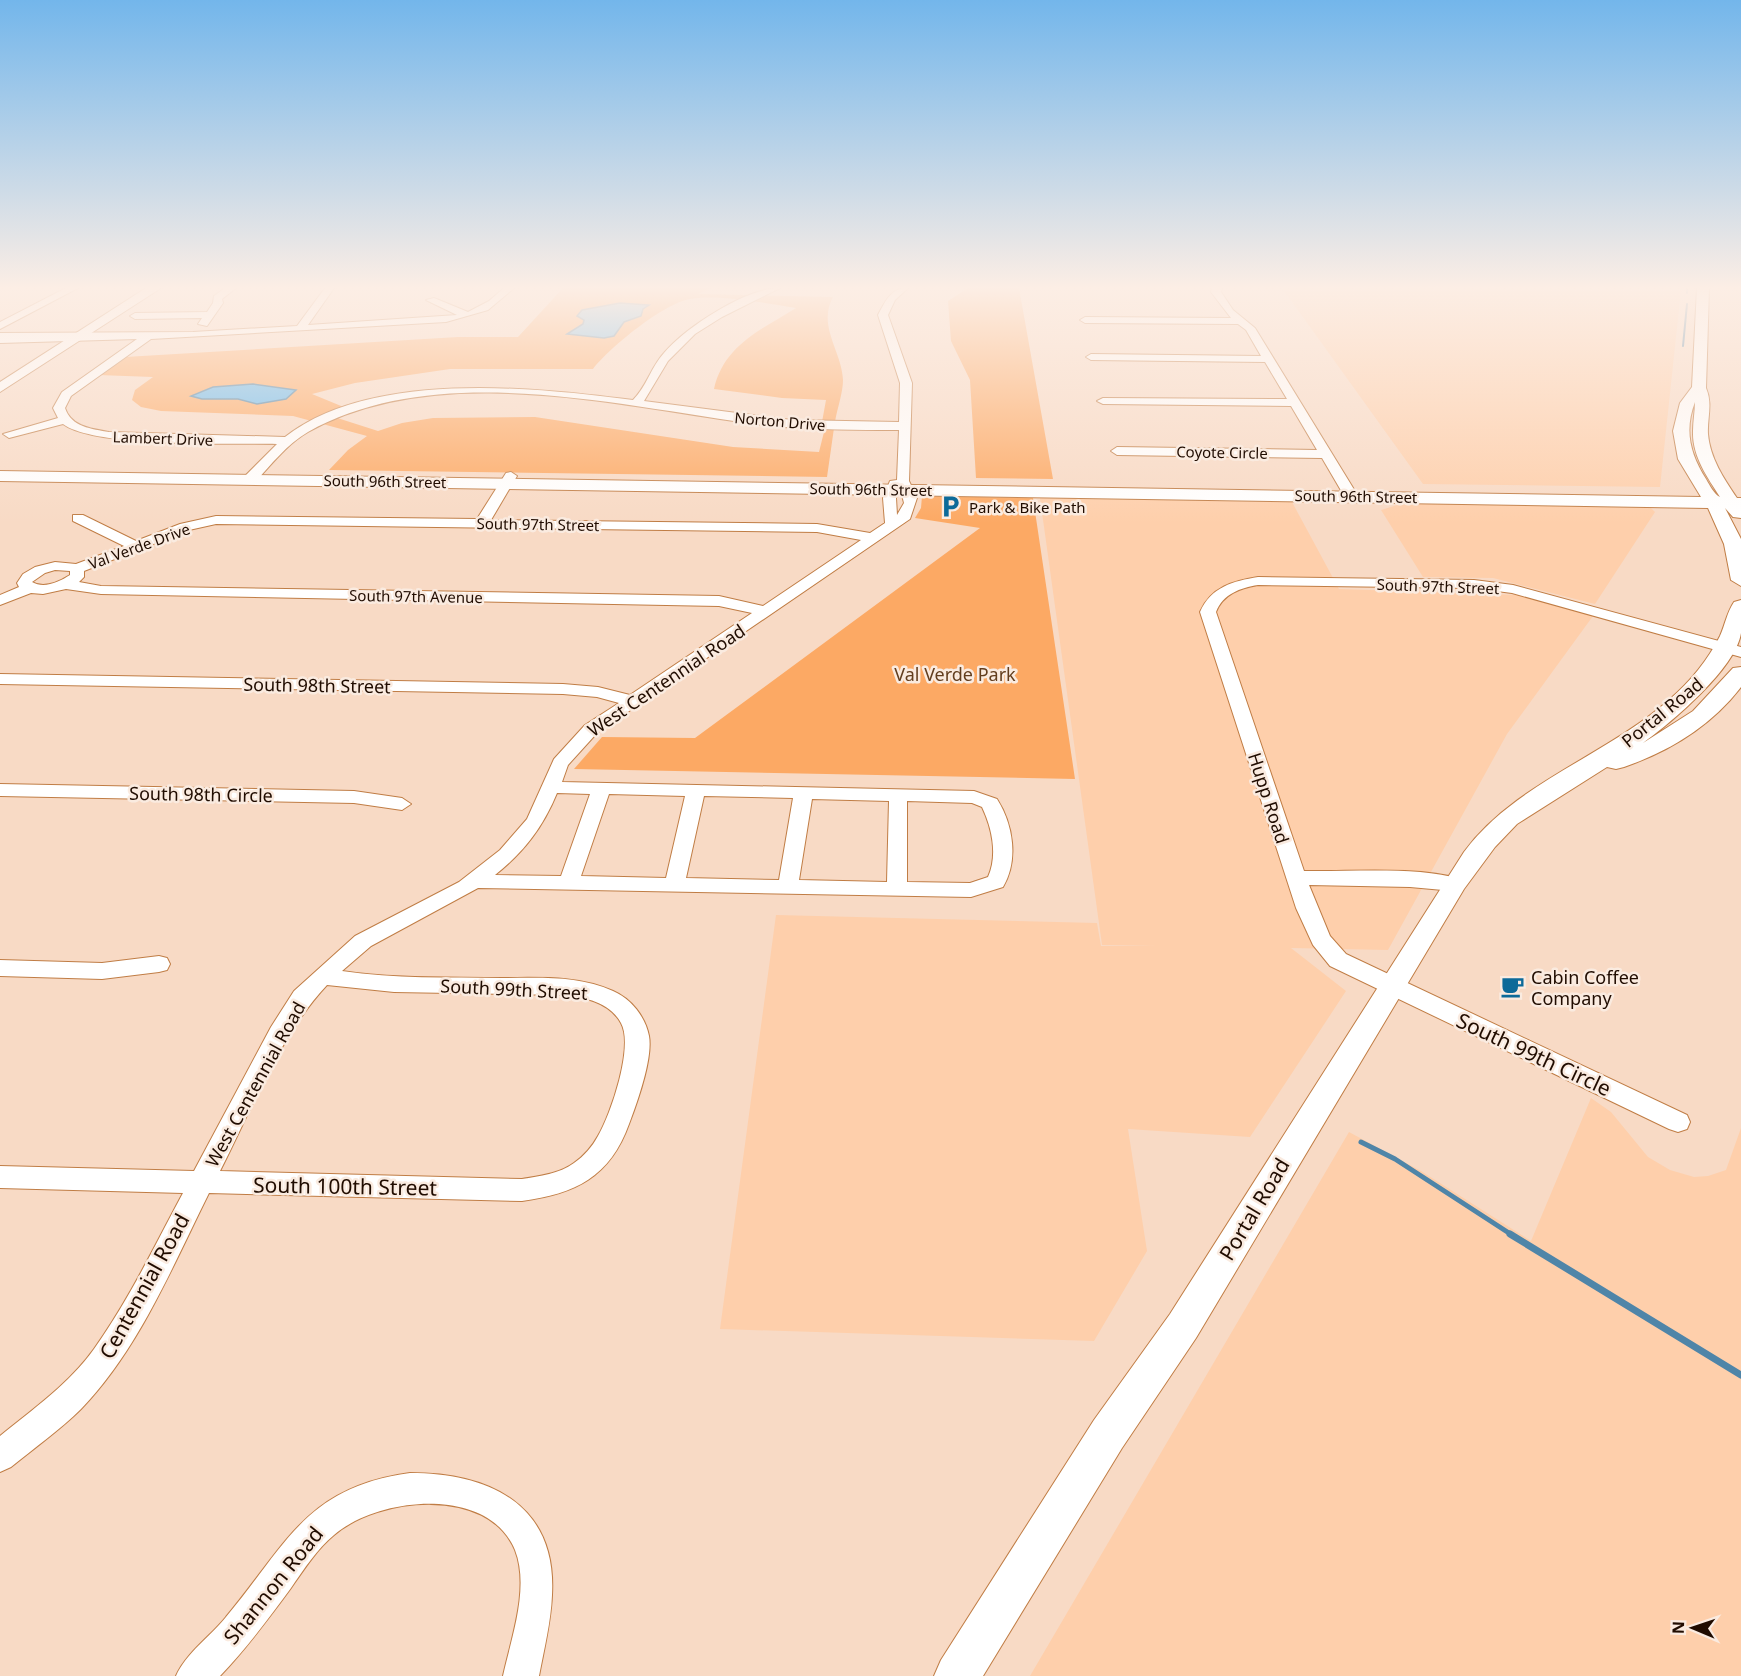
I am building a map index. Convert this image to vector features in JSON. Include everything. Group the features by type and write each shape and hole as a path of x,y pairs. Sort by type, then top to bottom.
{"main road":[{"path":"0,377 19,366"},
{"path":"0,388 31,366"},
{"path":"1701,366 1700,388 1705,402 1700,429 1704,452 1728,501 1721,514 1734,544 1741,580"},
{"name":"South 96th Street","path":"0,469 507,482 1349,492 1728,501"},
{"name":"South 96th Street","path":"0,476 254,476"},
{"name":"Portal Road","path":"957,1676 1108,1434 1183,1326 1454,884 1486,839 1509,817 1536,798 1581,772 1676,705 1733,650 1741,606"},
{"name":"Portal Road","path":"1581,772 1629,758 1673,736 1714,706 1741,673"}],"street":[{"path":"9,434 65,420 59,408 66,394 105,366"},
{"path":"636,403 647,394 661,366"},
{"name":"West Centennial Road","path":"892,524 889,514 901,487 905,426 906,383 900,366"},
{"path":"1274,366 1349,492"},
{"name":"Norton Drive","path":"254,476 287,441 305,429 353,409 384,401 432,394 548,392 769,422 905,426"},
{"path":"1102,400 1296,403"},
{"name":"Lambert Drive","path":"65,420 88,432 109,436 287,441"},
{"name":"Coyote Circle","path":"1117,451 1327,454"},
{"path":"481,524 507,482"},
{"name":"West Centennial Road","path":"201,1183 286,1021 322,976 372,935 476,881 497,865 525,836 539,814 560,763 579,740 632,701 905,516 910,508 901,487"},
{"path":"78,518 135,546"},
{"name":"South 97th Street","path":"201,523 255,519 827,529 874,538"},
{"name":"Val Verde Drive","path":"29,588 24,583 26,580 41,570 65,566 77,568 201,523"},
{"name":"Val Verde Drive","path":"64,584 77,577 77,568"},
{"name":"South 97th Street","path":"1236,586 1258,581 1474,584 1513,589 1733,650"},
{"path":"0,600 29,588 43,589 64,584"},
{"name":"South 97th Avenue","path":"64,584 112,590 724,601 767,611"},
{"name":"Hupp Road","path":"1236,586 1219,594 1210,605 1209,621 1306,908 1321,940 1338,960 1390,987"},
{"name":"South 98th Street","path":"0,679 562,689 598,692 632,701"},
{"path":"476,881 897,891 971,890 996,882 1000,876 1003,851 1000,824 990,803 974,797 549,787"},
{"path":"570,883 601,789"},
{"name":"South 98th Circle","path":"0,790 354,797 402,804"},
{"path":"674,885 696,791"},
{"path":"788,888 803,794"},
{"path":"897,891 898,796"},
{"path":"1296,878 1410,880 1454,884"},
{"path":"0,968 102,971 159,964"},
{"name":"South 99th Street","path":"322,976 363,982 570,989 598,994 622,1007 636,1028 637,1048 630,1082"},
{"name":"South 99th Circle","path":"1390,987 1678,1122"},
{"name":"South 100th Street","path":"0,1177 511,1190 545,1187 577,1175 603,1153 616,1133 630,1082"},
{"name":"Centennial Road","path":"0,1456 70,1399 104,1360 139,1303 201,1183"},
{"name":"Shannon Road","path":"195,1676 244,1624 311,1534 351,1504 380,1494 420,1490 460,1492 497,1506 523,1532 529,1544 534,1567 533,1615 521,1676"}],"shaded area":[{"path":"1338,366 1673,366 1660,487 1423,484"},
{"path":"1040,498 1292,502 1339,589 1518,595 1593,616 1507,734 1388,950 1291,948 1346,991 1250,1137 1128,1129 1147,1251 1094,1341 720,1329 776,915 1097,923 1101,946 1156,946 1102,945"},
{"path":"1407,502 1651,508 1655,512 1595,604 1493,578 1423,577 1381,510"},
{"path":"1591,1098 1611,1112 1648,1157 1670,1170 1694,1177 1708,1176 1726,1170 1741,1128 1741,1676 1030,1676 1349,1132 1421,1171 1531,1241"}],"green space":[{"path":"111,366 595,366 593,369 450,369 355,383 312,394 346,408 328,415 378,431 402,423 433,418 535,417 733,447 819,452 825,428 834,428 827,477 329,470 348,450 367,436 293,416 161,411 141,407 132,400 135,390 153,377 98,375"},
{"path":"723,366 841,366 842,390 835,422 822,422 826,400 782,398 714,389"},
{"path":"963,366 1033,366 1053,479 976,478 970,380"},
{"name":"Val Verde Park","path":"922,496 1033,498 1075,779 574,769 602,737 695,738 980,528 915,518 921,508"}],"water":[{"path":"253,384 296,390 286,399 257,404 238,399 202,399 191,396 213,387"}],"waterway":[{"path":"1361,1142 1395,1159 1512,1235"},
{"path":"1510,1234 1741,1375"}],"place":[{"name":"Park & Bike Path","path":"951,507"},
{"name":"Cabin Coffee Company","path":"1513,987"}]}
